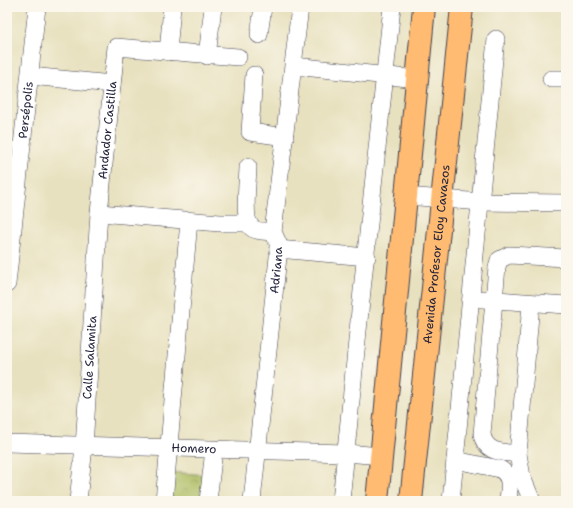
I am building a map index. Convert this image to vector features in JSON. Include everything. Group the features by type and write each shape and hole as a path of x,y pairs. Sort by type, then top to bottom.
{"main road":[{"path":"377,501 424,7"},
{"name":"Avenida Profesor Eloy Cavazos","path":"412,501 462,7"}],"street":[{"name":"Persépolis","path":"7,284 37,7"},
{"path":"172,7 168,52 207,56 238,57"},
{"path":"207,56 213,7"},
{"path":"259,36 263,7"},
{"name":"Adriana","path":"252,501 278,249 273,232 300,7"},
{"path":"341,501 392,7"},
{"path":"451,501 472,298 496,39"},
{"name":"Andador Castilla","path":"99,213 116,47 168,52"},
{"path":"294,66 417,79"},
{"path":"254,75 250,132 285,137"},
{"path":"30,76 112,84"},
{"path":"248,167 247,207 250,227 257,231 273,232"},
{"path":"406,196 481,202 566,203"},
{"path":"99,213 189,221 249,223"},
{"name":"Calle Salamita","path":"78,501 84,447 99,213"},
{"path":"164,501 170,449 189,221"},
{"path":"278,249 367,257"},
{"path":"518,454 493,450 485,444 482,434 497,267 499,260 504,257 517,254 566,258"},
{"path":"472,298 530,304 566,305"},
{"path":"530,304 518,454 522,477 532,501"},
{"name":"Homero","path":"7,443 84,447 346,453 381,456"},
{"path":"208,501 214,450"},
{"path":"455,460 500,469 506,473 510,481 508,501"}],"green space":[{"path":"169,472 207,475 205,501 167,501"}]}
